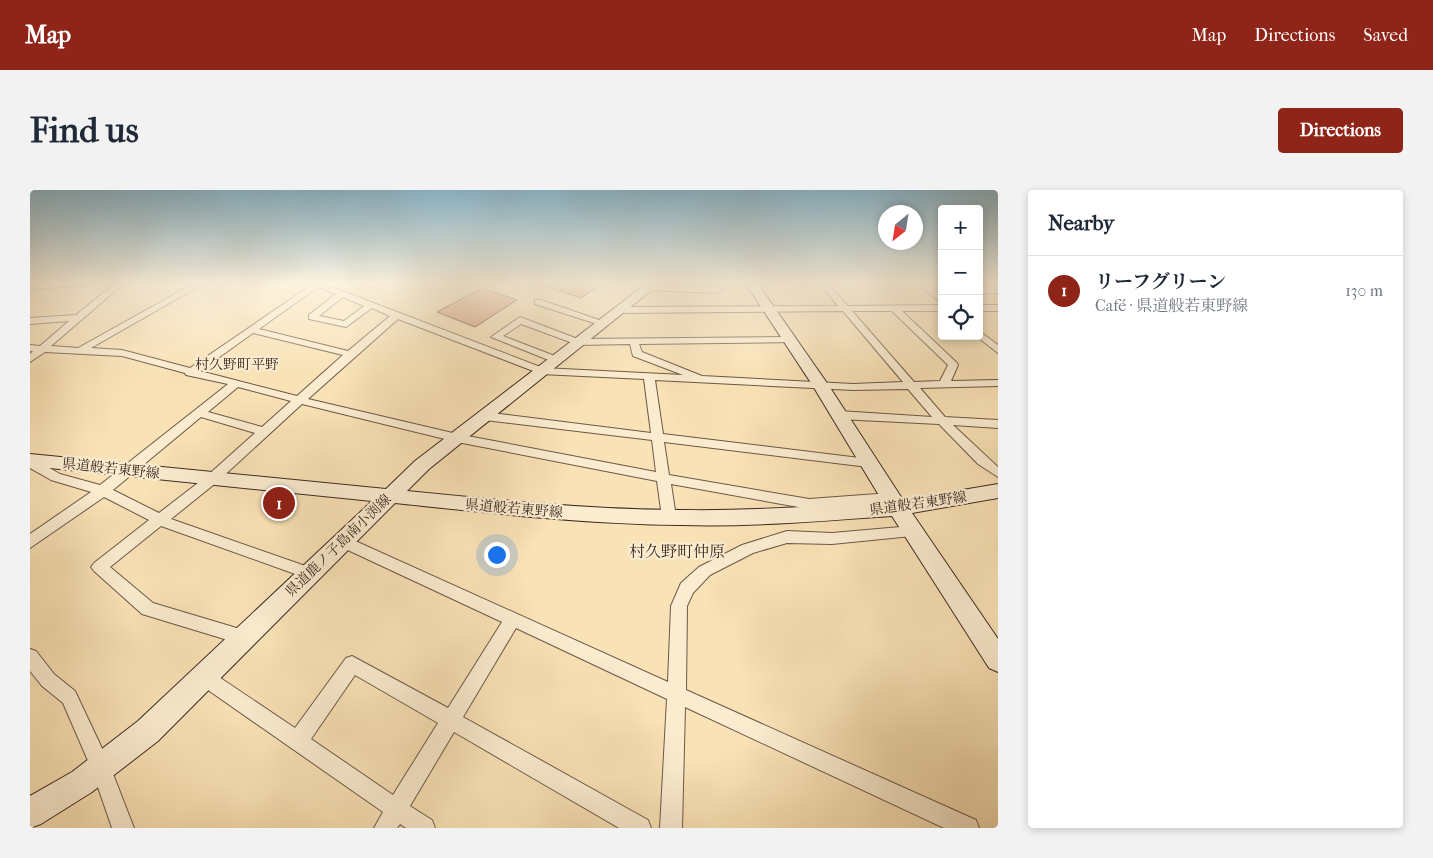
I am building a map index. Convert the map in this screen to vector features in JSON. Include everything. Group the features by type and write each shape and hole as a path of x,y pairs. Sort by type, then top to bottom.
{"main road":[{"name":"県道鹿ノ子島南小渕線","path":"30,812 82,782 148,731 388,496 484,416 615,314"},
{"path":"773,314 821,386 912,531 998,660"},
{"name":"県道般若東野線","path":"32,467 128,469 561,513 669,517 784,516 998,491"}],"street":[{"path":"30,359 85,314"},
{"path":"79,351 146,314"},
{"path":"190,373 275,314"},
{"path":"316,314 312,317 346,324 359,314"},
{"path":"244,637 148,609 99,567 212,479 350,354 398,314 469,345 548,365 649,378 821,386 913,386 998,383"},
{"path":"574,314 602,323"},
{"path":"850,314 942,421 982,461 998,473"},
{"path":"900,314 953,365 944,385"},
{"path":"30,321 80,318"},
{"path":"548,365 496,336 520,320 580,342 790,340"},
{"path":"252,330 350,354"},
{"path":"983,337 998,340"},
{"path":"983,337 998,350"},
{"path":"634,341 637,354 707,381"},
{"path":"30,348 122,353 190,373 457,438 766,498 809,504 895,503"},
{"path":"649,378 669,517"},
{"path":"30,542 102,491 235,384"},
{"path":"200,413 264,432"},
{"path":"839,415 998,424"},
{"path":"484,416 868,462"},
{"path":"32,467 64,481 102,491 160,519 267,560 310,573"},
{"path":"671,828 679,639 676,622 680,601 688,586 700,575 727,558 768,542 789,537 821,539 912,531"},
{"path":"342,541 968,828"},
{"path":"385,828 513,618"},
{"path":"30,657 48,680 69,697 101,768 123,828"},
{"path":"298,741 352,664 640,828"},
{"path":"204,677 424,828"}],"building":[{"path":"441,314 496,314 475,327"}],"place":[{"name":"リーフグリーン","path":"279,503"}],"district":[{"name":"村久野町平野","path":"237,364"},
{"name":"村久野町仲原","path":"677,551"}]}
